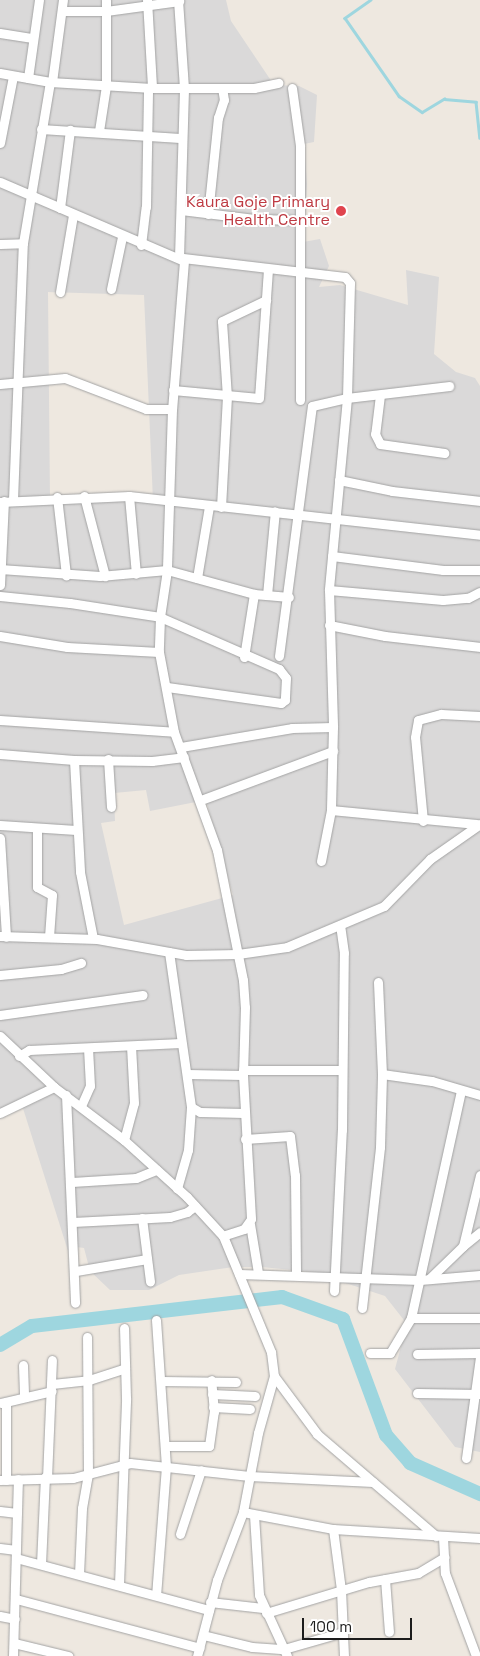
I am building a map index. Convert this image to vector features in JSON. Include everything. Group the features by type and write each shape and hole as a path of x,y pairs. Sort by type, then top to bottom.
{"street":[{"path":"28,78 38,0"},
{"path":"0,585 17,381 23,243 29,193 51,82 63,0"},
{"path":"99,131 106,86 106,0"},
{"path":"62,11 106,11 147,3 179,1 184,89 180,138 181,258 172,409 168,570 160,617 159,652 174,732 201,800 218,850 238,954 246,1007 243,1073 250,1224 258,1273"},
{"path":"141,245 146,207 150,88 147,3"},
{"path":"0,33 33,38"},
{"path":"0,73 51,82 150,88 222,88 278,83"},
{"path":"0,143 13,76"},
{"path":"208,214 218,118 224,100 222,88"},
{"path":"292,88 300,146 300,400"},
{"path":"41,129 99,131 180,138"},
{"path":"60,208 70,130"},
{"path":"0,182 29,193 141,245 181,258 345,278 350,283 347,398 329,590 333,727 331,810 321,861"},
{"path":"181,210 208,214 300,220"},
{"path":"60,292 73,215"},
{"path":"110,290 122,236"},
{"path":"0,244 23,243"},
{"path":"173,390 227,394 256,400 261,395 268,269"},
{"path":"222,508 227,394 222,322 266,300"},
{"path":"0,384 65,378 146,409 172,409"},
{"path":"279,656 289,597 312,406 347,398 449,386"},
{"path":"380,395 375,434 380,444 444,452"},
{"path":"339,480 392,491 480,501"},
{"path":"84,496 105,576"},
{"path":"6,501 57,497 129,496 170,499 222,508 299,512 480,534"},
{"path":"129,496 136,574"},
{"path":"57,497 66,575"},
{"path":"197,578 209,506"},
{"path":"267,595 275,511"},
{"path":"332,556 434,569 480,570"},
{"path":"0,569 66,575 105,576 168,570 254,594 289,597"},
{"path":"329,590 443,600 468,598 480,592"},
{"path":"244,657 254,594"},
{"path":"0,596 70,603 160,617 284,674 283,702 268,703 167,687"},
{"path":"329,625 385,636 480,647"},
{"path":"0,636 67,647 159,652"},
{"path":"423,821 415,737 418,720 440,714 480,716"},
{"path":"0,720 174,732"},
{"path":"181,747 292,728 333,727"},
{"path":"201,800 333,751"},
{"path":"0,754 74,760 184,757"},
{"path":"108,759 111,807"},
{"path":"74,760 76,830 80,872 93,938"},
{"path":"331,810 423,821 478,824"},
{"path":"0,838 3,936 93,938 169,952 238,954 287,948 384,906 430,859 478,824"},
{"path":"0,825 76,830"},
{"path":"37,828 37,887 52,896 49,938"},
{"path":"334,1291 342,1138 341,1070 344,953 340,925"},
{"path":"169,952 191,1107 188,1150 177,1188"},
{"path":"0,975 61,969 81,963"},
{"path":"362,1308 377,1196 382,1074 378,982"},
{"path":"0,1015 143,996"},
{"path":"0,1036 54,1087 124,1140 177,1188 223,1236 260,1322 274,1364 274,1376 249,1476 243,1512 209,1606 198,1652 16,1599"},
{"path":"19,1056 29,1050 182,1043"},
{"path":"124,1140 134,1102 131,1046"},
{"path":"81,1106 90,1086 88,1048"},
{"path":"187,1074 341,1070"},
{"path":"382,1074 432,1081 480,1094"},
{"path":"0,1113 54,1087"},
{"path":"370,1353 390,1353 411,1318 425,1279 427,1237 461,1090"},
{"path":"66,1095 74,1222 75,1303"},
{"path":"191,1107 200,1112 244,1112"},
{"path":"245,1139 290,1136 296,1175 296,1275"},
{"path":"72,1182 136,1178 156,1170"},
{"path":"463,1246 480,1175"},
{"path":"74,1222 170,1217 187,1212 195,1206"},
{"path":"142,1218 150,1281"},
{"path":"223,1236 250,1224"},
{"path":"425,1279 480,1232"},
{"path":"76,1271 147,1259"},
{"path":"239,1274 258,1273 334,1278 425,1279 480,1275"},
{"path":"411,1318 480,1318"},
{"path":"156,1320 166,1466 156,1595"},
{"path":"119,1584 124,1465 124,1328"},
{"path":"79,1574 82,1508 88,1475 89,1380 87,1337"},
{"path":"417,1354 480,1353"},
{"path":"466,1458 477,1394 480,1357"},
{"path":"41,1564 52,1360"},
{"path":"23,1365 24,1397"},
{"path":"125,1368 89,1380 52,1387 3,1402 3,1480 63,1479 88,1475 124,1465 166,1466 249,1476 373,1482"},
{"path":"274,1376 317,1434 439,1537 445,1558 445,1573 476,1656"},
{"path":"161,1380 236,1382"},
{"path":"165,1446 208,1446 213,1407 211,1380"},
{"path":"416,1393 477,1394"},
{"path":"212,1394 255,1396"},
{"path":"213,1407 250,1409"},
{"path":"180,1534 201,1470"},
{"path":"13,1656 18,1479"},
{"path":"0,1511 17,1513"},
{"path":"243,1512 334,1529 439,1537 480,1538"},
{"path":"254,1515 257,1586 264,1610 285,1652"},
{"path":"334,1529 341,1590 344,1656"},
{"path":"0,1548 41,1564 156,1595 209,1606 264,1610 428,1569 445,1558"},
{"path":"385,1579 389,1632"},
{"path":"0,1616 15,1619"},
{"path":"203,1635 252,1647 285,1652 343,1632"},
{"path":"14,1643 68,1656"}],"shaded area":[{"path":"0,0 226,0 231,21 274,85 299,86 317,95 314,142 304,144 307,184 303,242 320,239 329,266 319,287 340,285 408,305 406,270 439,277 434,354 456,372 475,378 480,386 480,1452 455,1447 395,1369 407,1324 385,1296 312,1272 262,1267 233,1267 179,1275 149,1290 110,1290 90,1271 84,1248 77,1247 68,1251 21,1102 0,1113","holes":["48,292 144,295 153,501 50,501","146,790 150,811 206,800 233,895 124,925 101,823 115,821 114,793"]}],"waterway":[{"path":"371,0 345,18 399,96 422,112 444,99 476,102 480,138"},
{"path":"0,1345 32,1326 282,1297 343,1319 386,1435 410,1463 480,1494"}],"place":[{"name":"Kaura Goje Primary Health Centre","path":"341,211"}]}
